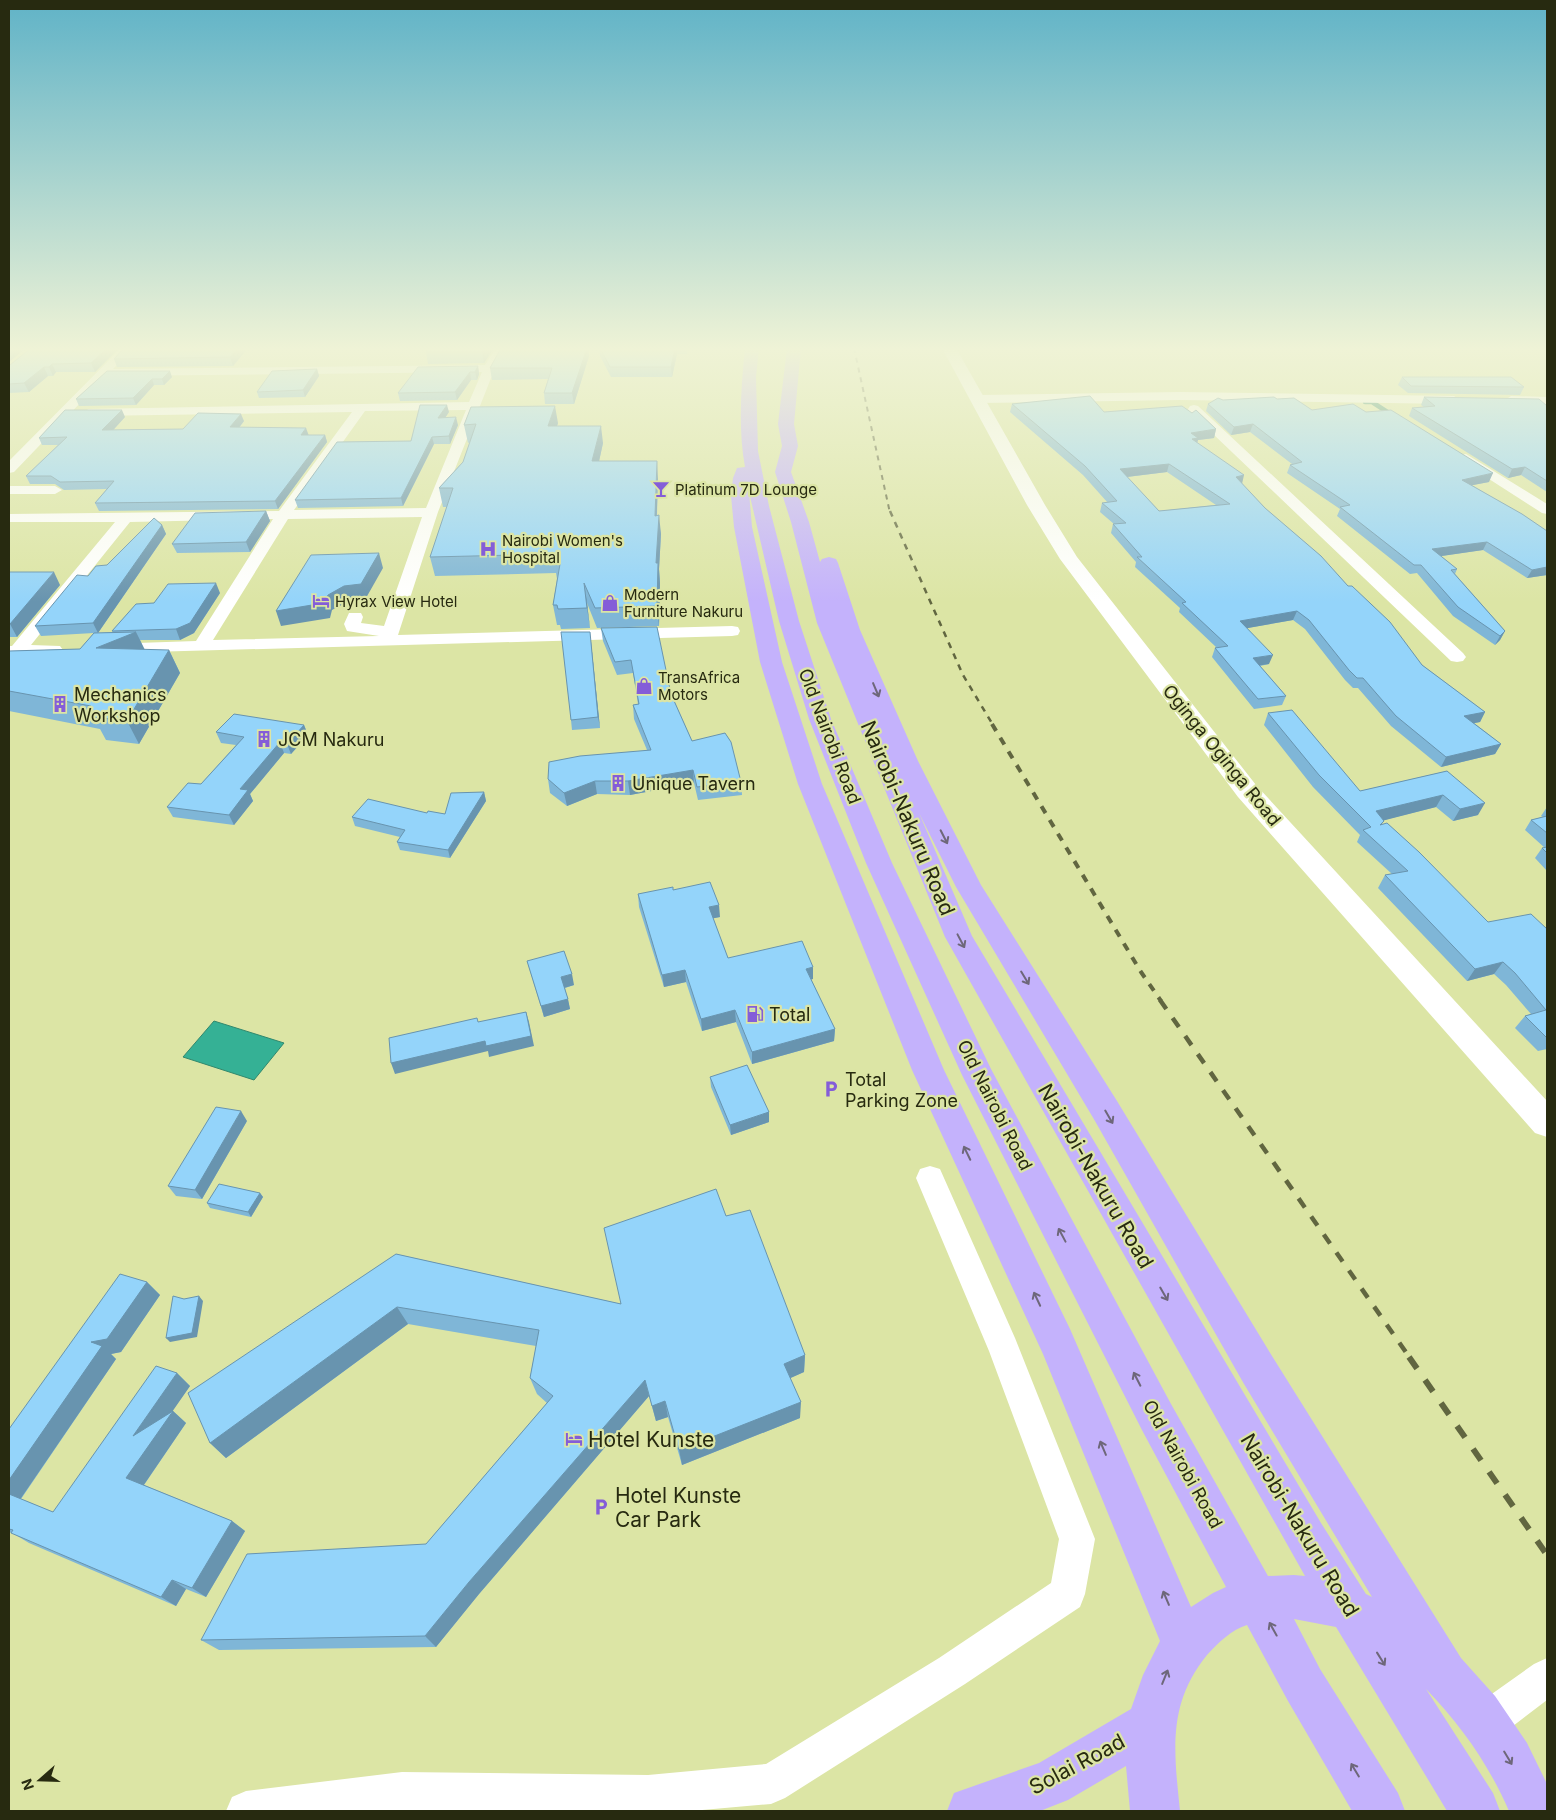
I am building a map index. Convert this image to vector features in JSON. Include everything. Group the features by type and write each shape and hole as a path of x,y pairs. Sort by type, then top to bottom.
{"highway":[{"name":"Old Nairobi Road","path":"750,433 750,451 760,506 789,621 820,719 879,863 974,1067 1156,1418 1304,1685 1380,1811"},
{"path":"788,433 790,446 804,475 812,508 850,630 906,762 969,887 1106,1111 1258,1370 1444,1672 1486,1722 1521,1780 1534,1811"},
{"name":"Nairobi-Nakuru Road","path":"790,446 783,472 800,522 827,623 959,937 1306,1538 1475,1811"},
{"path":"750,451 740,478 743,526 771,662 810,784 928,1070 1057,1342 1184,1643"},
{"path":"1155,1811 1150,1770 1152,1724 1159,1693 1166,1675 1184,1643 1216,1614 1255,1598 1300,1596 1348,1608 1397,1634 1444,1672"},
{"name":"Solai Road","path":"972,1811 1051,1783 1152,1724"}],"street":[{"path":"9,469 45,433"},
{"path":"201,646 283,516 343,433"},
{"path":"389,636 431,512 464,433"},
{"name":"Oginga Oginga Road","path":"995,433 1069,559 1247,791 1547,1123"},
{"path":"1219,433 1457,657"},
{"path":"1452,450 1547,510"},
{"path":"9,490 55,490 28,518"},
{"path":"9,518 283,516 431,512"},
{"path":"14,651 126,518"},
{"path":"355,617 352,624 353,627 389,636"},
{"path":"95,648 201,646 389,636 732,631"},
{"path":"14,651 66,649"},
{"path":"246,1811 402,1792 648,1795 770,1784 952,1671 1067,1594 1077,1539 1004,1349 930,1178"},
{"path":"1486,1722 1547,1677"}],"water":[{"path":"214,1021 284,1043 254,1080 183,1057"}],"building":[{"path":"44,433 302,433 301,435 325,435 275,501 95,503 114,481 60,482 51,476 26,476 67,437 39,438"},
{"path":"413,433 450,433 449,436 432,437 401,498 295,500 337,442 411,441"},
{"path":"473,433 599,433 592,461 657,461 655,516 659,515 656,563 658,563 657,606 595,608 584,583 587,608 558,609 557,605 553,605 560,564 555,564 557,554 430,557 453,488 439,488 463,462"},
{"path":"1046,433 1191,433 1198,438 1192,439 1244,475 1236,477 1265,508 1321,556 1348,586 1352,586 1390,622 1422,665 1485,712 1464,716 1501,744 1446,757 1396,716 1363,678 1357,678 1309,620 1297,611 1240,621 1273,655 1253,658 1286,696 1258,699 1215,648 1228,646 1182,603 1186,602 1137,557 1142,557 1113,524 1126,523 1102,503 1117,501 1085,466","holes":["1169,464 1230,504 1159,511 1120,469"]},
{"path":"1265,433 1428,433 1493,473 1462,480 1522,514 1547,531 1547,567 1532,570 1487,542 1432,549 1457,569 1451,570 1505,631 1500,636 1458,607 1421,565 1414,565 1340,507 1350,505 1290,465 1302,462"},
{"path":"1453,433 1547,433 1547,481 1525,467 1512,469"},
{"path":"266,511 246,542 172,544 195,513"},
{"path":"154,518 162,525 93,623 35,626 77,575 88,576 96,566 107,565"},
{"path":"379,553 361,584 344,586 328,595 324,603 276,611 311,555"},
{"path":"9,572 54,572 10,624 9,624"},
{"path":"216,583 190,623 176,629 112,631 136,604 154,603 168,584"},
{"path":"657,627 671,694 692,741 725,733 731,742 741,782 697,787 693,770 628,781 595,781 564,793 548,779 549,762 580,756 651,750 633,705 639,704 631,660 615,662 601,628"},
{"path":"136,632 96,648 169,650 127,721 93,717 91,706 9,691 9,651 80,649 94,633"},
{"path":"561,632 590,632 598,717 571,720"},
{"path":"1292,710 1360,791 1447,771 1485,803 1460,809 1443,795 1376,811 1384,821 1380,825 1387,823 1419,852 1488,922 1531,914 1547,929 1547,1038 1525,1016 1546,1010 1515,973 1503,962 1475,969 1385,875 1408,871 1363,830 1371,827 1319,775 1268,713"},
{"path":"234,714 304,725 287,744 280,742 240,789 248,790 229,815 167,807 188,783 201,784 244,737 216,732"},
{"path":"484,792 448,850 397,842 405,830 352,817 368,799 427,813 428,811 445,814 451,793"},
{"path":"1547,816 1547,833 1531,820"},
{"path":"710,882 719,905 709,907 728,958 802,941 813,967 806,969 835,1029 752,1052 735,1010 701,1019 685,970 662,975 638,894 673,887 673,890"},
{"path":"564,951 572,974 561,977 568,999 541,1006 527,961"},
{"path":"526,1012 531,1036 486,1046 485,1041 391,1063 389,1038 477,1018 478,1022"},
{"path":"747,1065 769,1112 730,1125 710,1077"},
{"path":"216,1107 241,1111 195,1190 168,1186"},
{"path":"219,1184 260,1193 248,1212 207,1203"},
{"name":"Hotel Kunste","path":"716,1189 726,1216 750,1210 805,1355 784,1364 801,1402 679,1450 665,1401 652,1406 645,1380 469,1582 425,1636 201,1640 247,1554 426,1544 553,1396 530,1378 539,1330 397,1307 210,1443 188,1393 396,1254 621,1304 604,1228"},
{"path":"120,1274 147,1282 107,1339 91,1342 102,1346 9,1480 9,1429"},
{"path":"173,1296 184,1299 199,1296 192,1333 166,1338"},
{"path":"156,1366 177,1373 133,1436 173,1411 126,1478 232,1521 192,1588 172,1580 161,1597 11,1533 13,1530 9,1529 9,1494 53,1512"}],"railway":[{"path":"873,433 890,513"},
{"path":"890,511 963,675 993,725"},
{"path":"992,724 1141,972 1161,1001"},
{"path":"1160,1000 1410,1358"},
{"path":"1409,1357 1547,1555"}],"place":[{"name":"Platinum 7D Lounge","path":"661,489"},
{"name":"Nairobi Women's Hospital","path":"488,549"},
{"name":"Hyrax View Hotel","path":"321,601"},
{"name":"Modern Furniture Nakuru","path":"610,603"},
{"name":"TransAfrica Motors","path":"644,686"},
{"name":"Mechanics Workshop","path":"60,704"},
{"name":"JCM Nakuru","path":"264,739"},
{"name":"Unique Tavern","path":"618,783"},
{"name":"Total","path":"755,1014"},
{"name":"Total Parking Zone","path":"831,1089"},
{"name":"Hotel Kunste","path":"574,1439"},
{"name":"Hotel Kunste Car Park","path":"601,1507"}]}
